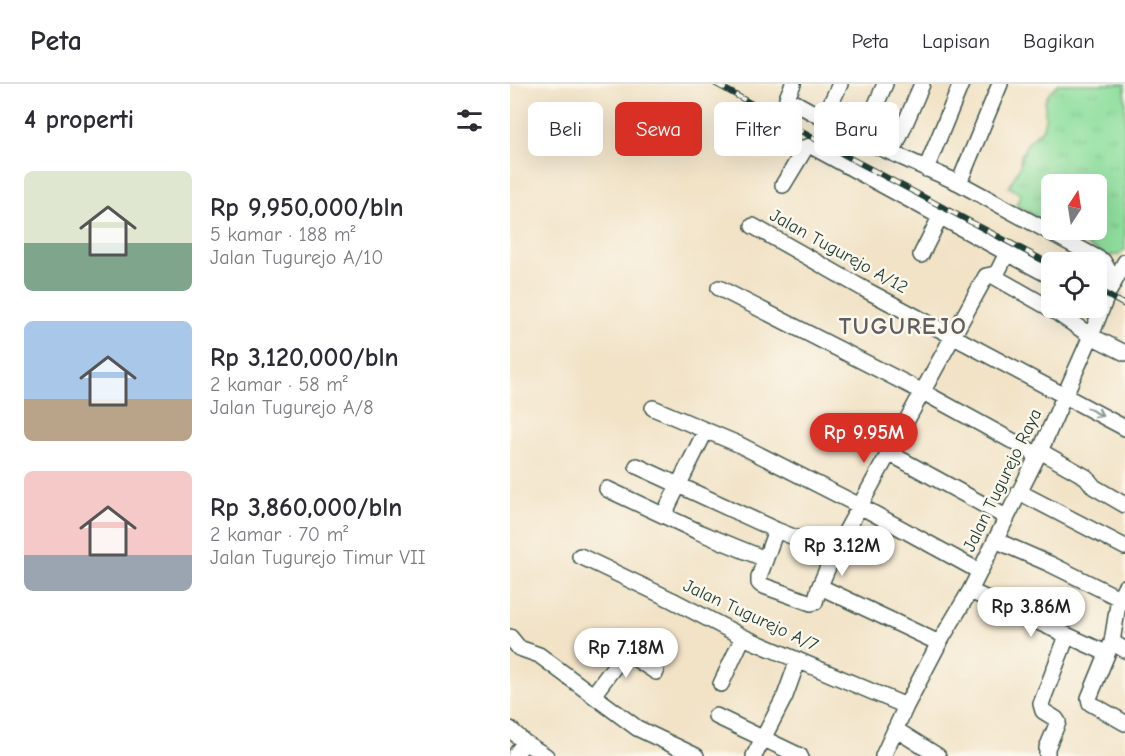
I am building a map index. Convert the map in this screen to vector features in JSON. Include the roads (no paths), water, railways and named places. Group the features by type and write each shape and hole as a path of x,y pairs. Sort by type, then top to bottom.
{"street":[{"path":"793,84 787,98 814,113"},
{"path":"832,102 840,84"},
{"path":"877,102 885,84"},
{"path":"899,138 922,84"},
{"path":"926,169 961,84"},
{"path":"959,183 1000,84"},
{"path":"783,185 806,147 811,146 1041,271"},
{"path":"899,155 959,183 1103,261 1114,280"},
{"path":"921,255 940,217"},
{"name":"Jalan Tugurejo A/12","path":"753,226 864,289 1125,428"},
{"path":"776,530 759,577 759,583 811,603 815,602 834,553 889,453 954,336 1007,253"},
{"name":"Jalan Tugurejo Raya","path":"1107,291 1125,262"},
{"path":"991,277 1053,310 1091,336 1125,353"},
{"path":"719,288 1086,477 1094,487 1125,505"},
{"name":"Jalan Tugurejo Raya","path":"883,756 906,706 939,643 970,591 1039,453 1091,336 1096,318"},
{"path":"653,408 738,444 860,506 979,571"},
{"path":"664,514 706,430"},
{"path":"889,453 1006,518"},
{"path":"637,466 776,530 834,553"},
{"path":"608,489 699,532 765,559"},
{"path":"1019,492 1125,548"},
{"path":"995,540 1122,592 1114,648 1091,687 1090,703 1125,723"},
{"name":"Jalan Tugurejo A/7","path":"580,556 743,637 906,706"},
{"path":"819,588 939,643"},
{"path":"970,591 1067,636 1114,648"},
{"path":"1047,756 1047,748 1058,722 1043,711 1041,704 1067,636"},
{"path":"721,684 743,637"},
{"path":"513,647 539,655 637,728 696,756"},
{"path":"594,694 628,648 656,672"},
{"path":"754,756 785,696 798,660"},
{"path":"716,716 800,756"},
{"path":"510,729 524,742 546,756"},
{"path":"895,729 938,756"},
{"path":"515,756 524,742"}],"railway":[{"path":"716,84 1041,259"},
{"path":"1107,295 1125,305"}],"district":[{"name":"TUGUREJO","path":"903,326"}]}
